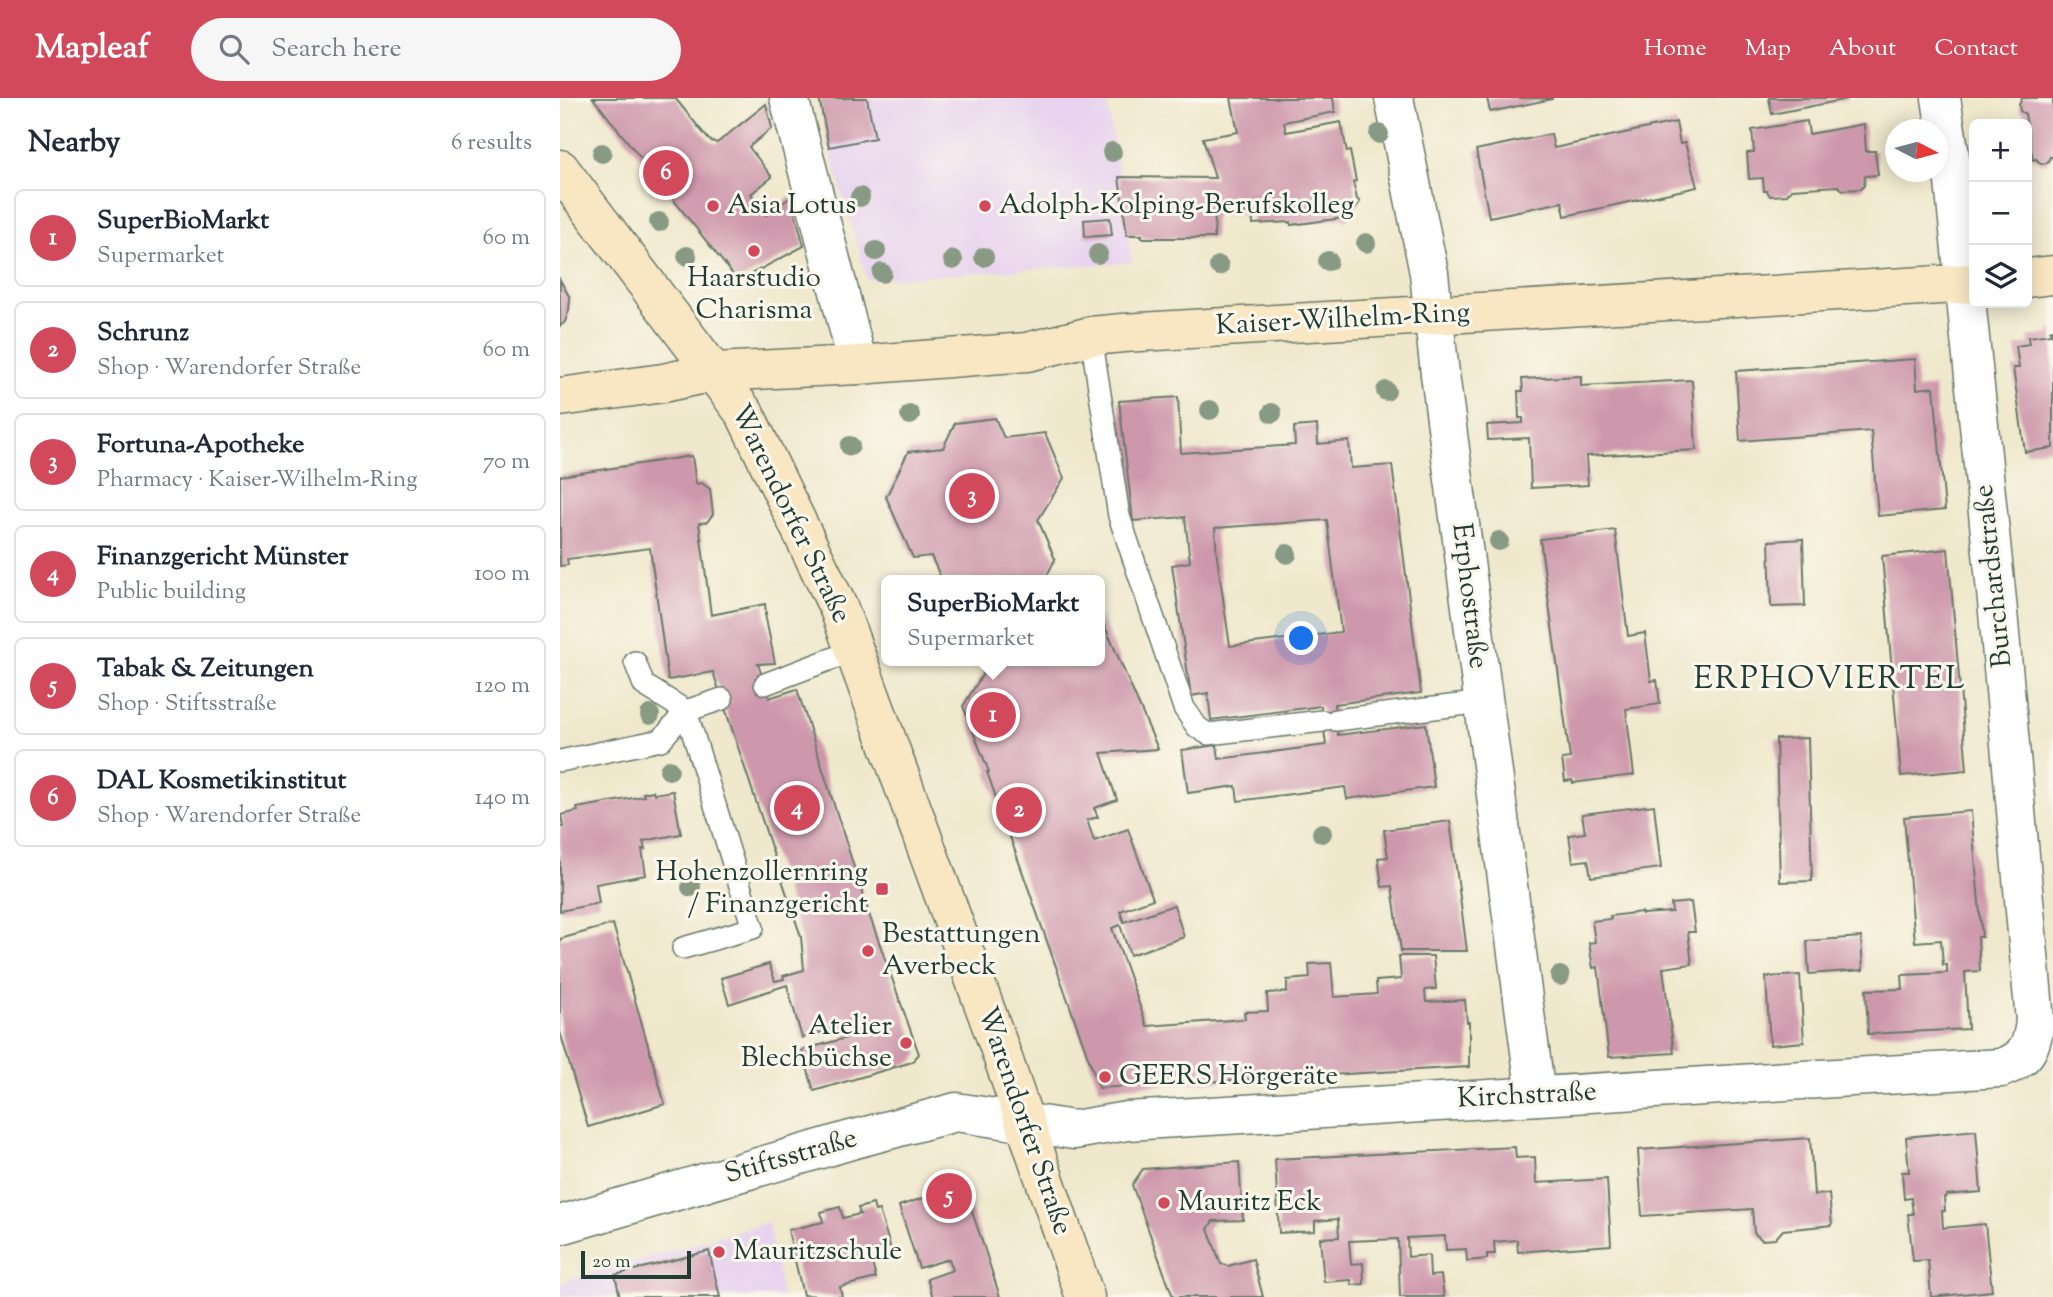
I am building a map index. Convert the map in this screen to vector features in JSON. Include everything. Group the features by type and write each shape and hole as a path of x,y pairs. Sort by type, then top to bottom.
{"main road":[{"name":"Warendorfer Straße","path":"560,169 746,414 839,609 1025,1122 1085,1297"},
{"path":"2032,277 2053,275"},
{"name":"Kaiser-Wilhelm-Ring","path":"560,397 663,383 714,372 858,365 1027,352 1091,336 1969,283"}],"street":[{"path":"789,98 858,365"},
{"name":"Erphostraße","path":"1394,98 1429,274 1536,1096"},
{"name":"Burchardstraße","path":"1941,98 1969,283"},
{"name":"Burchardstraße","path":"1971,308 2035,1021 2033,1038 2026,1054"},
{"name":"Kirchstraße","path":"1025,1122 1074,1130 1127,1121 2001,1068 2016,1063 2026,1054"},
{"name":"Stiftsstraße","path":"560,1225 851,1139 957,1112 1025,1122"}],"lane":[{"path":"1091,336 1119,516 1184,708 1197,727 1208,734 1483,702"},
{"path":"765,684 855,650"},
{"path":"635,662 644,685 687,711 753,928 682,948"},
{"path":"560,761 661,740 687,711 722,699"}],"shaded area":[{"name":"Adolph-Kolping-Berufskolleg","path":"819,98 1107,98 1132,262 867,280 829,147"},
{"name":"Mauritzschule","path":"768,1222 782,1297 560,1297 560,1283"}],"building":[{"path":"593,98 675,98 709,140 717,143 766,104 772,128 749,147 772,177 751,194 766,215 791,197 804,246 738,281"},
{"path":"819,98 867,98 875,138 829,147"},
{"path":"1231,98 1333,98 1335,112 1284,122 1286,132 1341,122 1347,152 1350,151 1357,199 1360,202 1346,221 1343,218 1291,225 1291,222 1253,224 1252,213 1215,215 1214,238 1142,238 1142,235 1127,235 1119,177 1215,178 1203,138 1238,132"},
{"path":"1487,98 1552,98 1552,99 1490,112"},
{"path":"1769,98 1848,98 1848,99 1772,114"},
{"path":"2022,98 2053,98 2053,157 2050,157 2047,163 2041,164 2036,159 2033,160 2032,119 2026,119 2019,105"},
{"path":"1807,121 1809,134 1864,124 1866,151 1875,151 1878,175 1865,176 1864,186 1860,189 1843,190 1838,186 1792,189 1787,195 1770,196 1764,191 1763,178 1749,179 1747,153 1754,152 1752,130"},
{"path":"1676,122 1680,144 1685,143 1697,187 1565,216 1562,202 1489,217 1476,150 1551,134 1554,148"},
{"path":"1110,218 1112,235 1085,237 1084,220"},
{"path":"560,280 570,298 565,322 560,326"},
{"path":"2053,330 2053,448 2025,452 2013,368 2019,368 2016,346 2029,344 2028,337 2051,334 2050,331"},
{"path":"1915,359 1917,389 1934,387 1945,510 1878,516 1871,431 1740,441 1736,371"},
{"path":"1581,376 1581,386 1692,380 1696,450 1586,456 1588,485 1531,488 1529,438 1488,440 1487,425 1523,423 1523,418 1519,418 1518,391 1523,391 1522,379"},
{"path":"1178,397 1181,453 1295,445 1294,427 1317,425 1318,444 1349,441 1351,468 1392,465 1421,693 1334,704 1338,735 1426,724 1434,787 1347,799 1345,787 1238,801 1236,786 1188,793 1182,750 1217,745 1219,759 1326,745 1321,706 1211,720 1208,693 1191,696 1172,565 1190,562 1185,517 1133,521 1119,401","holes":["1327,520 1341,632 1230,646 1215,528"]},
{"path":"995,418 1004,438 1045,433 1064,478 1038,520 1055,559 1047,575 940,575 931,556 913,558 886,497 908,452 943,448 955,423"},
{"path":"692,456 696,484 702,483 710,489 713,514 707,522 699,523 711,615 765,604 775,663 758,664 769,698 797,689 870,917 919,1054 912,1062 814,1091 802,1050 846,1038 842,1026 802,1038 787,985 729,1004 721,978 769,964 775,981 804,970 801,937 713,672 668,680 650,548 567,559 568,565 560,566 560,476"},
{"path":"1615,530 1628,636 1645,633 1651,681 1657,680 1660,704 1626,709 1634,775 1573,783 1572,780 1565,781 1562,759 1570,758 1540,539"},
{"path":"1803,539 1805,606 1771,607 1769,541"},
{"path":"1948,549 1967,770 1901,776 1882,556"},
{"path":"1105,627 1158,749 1101,753 1117,800 1094,808 1098,817 1087,820 1094,841 1128,829 1153,899 1120,911 1124,922 1174,905 1184,937 1130,955 1120,925 1112,928 1147,1026 1245,1019 1244,1012 1268,1011 1267,993 1287,992 1287,980 1310,978 1309,964 1331,963 1334,997 1377,994 1376,981 1401,979 1399,956 1433,956 1436,989 1425,990 1426,1002 1465,1000 1469,1022 1469,1067 1099,1088 989,772 963,706 984,672 981,666 1105,666"},
{"path":"1808,738 1812,881 1780,882 1776,739"},
{"path":"653,791 654,794 673,791 681,834 643,841 646,875 596,884 599,903 560,911 560,827 563,827 561,815 578,811 577,808 644,796 643,793"},
{"path":"1654,805 1661,868 1591,877 1588,860 1573,862 1569,835 1585,833 1582,814"},
{"path":"1971,811 1982,937 1978,937 1980,971 1965,972 1968,1029 1868,1034 1866,990 1903,989 1902,975 1947,973 1947,965 1943,965 1941,940 1915,942 1904,817"},
{"path":"1450,821 1467,951 1401,951 1392,886 1382,887 1378,858 1388,857 1384,830"},
{"path":"1691,902 1695,932 1688,932 1692,964 1663,968 1674,1053 1609,1057 1598,967 1593,968 1589,943 1595,942 1592,921 1641,912 1672,912 1671,904"},
{"path":"613,924 665,1104 588,1127 560,1032 560,939"},
{"path":"1861,937 1863,970 1809,974 1807,941"},
{"path":"1800,975 1804,1042 1770,1045 1766,977"},
{"path":"1976,1130 1981,1192 1946,1195 1945,1211 1942,1211 1943,1228 1985,1224 1992,1291 1931,1297 1928,1260 1913,1261 1908,1214 1913,1214 1911,1198 1904,1199 1902,1172 1909,1172 1906,1137"},
{"path":"1810,1138 1814,1195 1829,1194 1832,1225 1783,1230 1775,1239 1762,1240 1754,1233 1752,1209 1642,1216 1638,1150"},
{"path":"1515,1147 1516,1158 1535,1157 1536,1183 1607,1179 1611,1245 1518,1252 1517,1240 1494,1242 1495,1254 1487,1254 1487,1259 1467,1261 1466,1249 1446,1250 1445,1236 1407,1238 1408,1257 1429,1255 1430,1276 1441,1275 1444,1297 1400,1297 1398,1239 1349,1241 1351,1264 1363,1263 1364,1284 1352,1285 1351,1280 1324,1282 1320,1238 1339,1237 1338,1219 1315,1221 1315,1231 1279,1233 1275,1159"},
{"path":"1239,1162 1243,1220 1213,1221 1208,1229 1221,1264 1228,1266 1253,1259 1263,1297 1173,1297 1132,1185 1143,1169"},
{"path":"963,1185 1000,1297 933,1297 927,1279 953,1270 949,1259 919,1268 899,1206"},
{"path":"873,1204 875,1211 879,1210 890,1246 869,1252 876,1278 840,1287 842,1297 803,1295 788,1230 823,1222 821,1212 840,1207 843,1218 860,1214 858,1208"},
{"path":"709,1251 720,1297 620,1297 615,1275"}],"place":[{"name":"DAL Kosmetikinstitut","path":"666,173"},
{"name":"Asia Lotus","path":"713,206"},
{"name":"Adolph-Kolping-Berufskolleg","path":"985,206"},
{"name":"Haarstudio Charisma","path":"754,251"},
{"name":"Fortuna-Apotheke","path":"972,496"},
{"name":"SuperBioMarkt","path":"993,715"},
{"name":"Finanzgericht Münster","path":"797,808"},
{"name":"Schrunz","path":"1019,810"},
{"name":"Hohenzollernring / Finanzgericht","path":"882,889"},
{"name":"Bestattungen Averbeck","path":"868,951"},
{"name":"Atelier Blechbüchse","path":"906,1043"},
{"name":"GEERS Hörgeräte","path":"1105,1077"},
{"name":"Tabak & Zeitungen","path":"949,1196"},
{"name":"Mauritz Eck","path":"1164,1203"},
{"name":"Mauritzschule","path":"719,1252"}],"district":[{"name":"ERPHOVIERTEL","path":"1830,680"}]}
